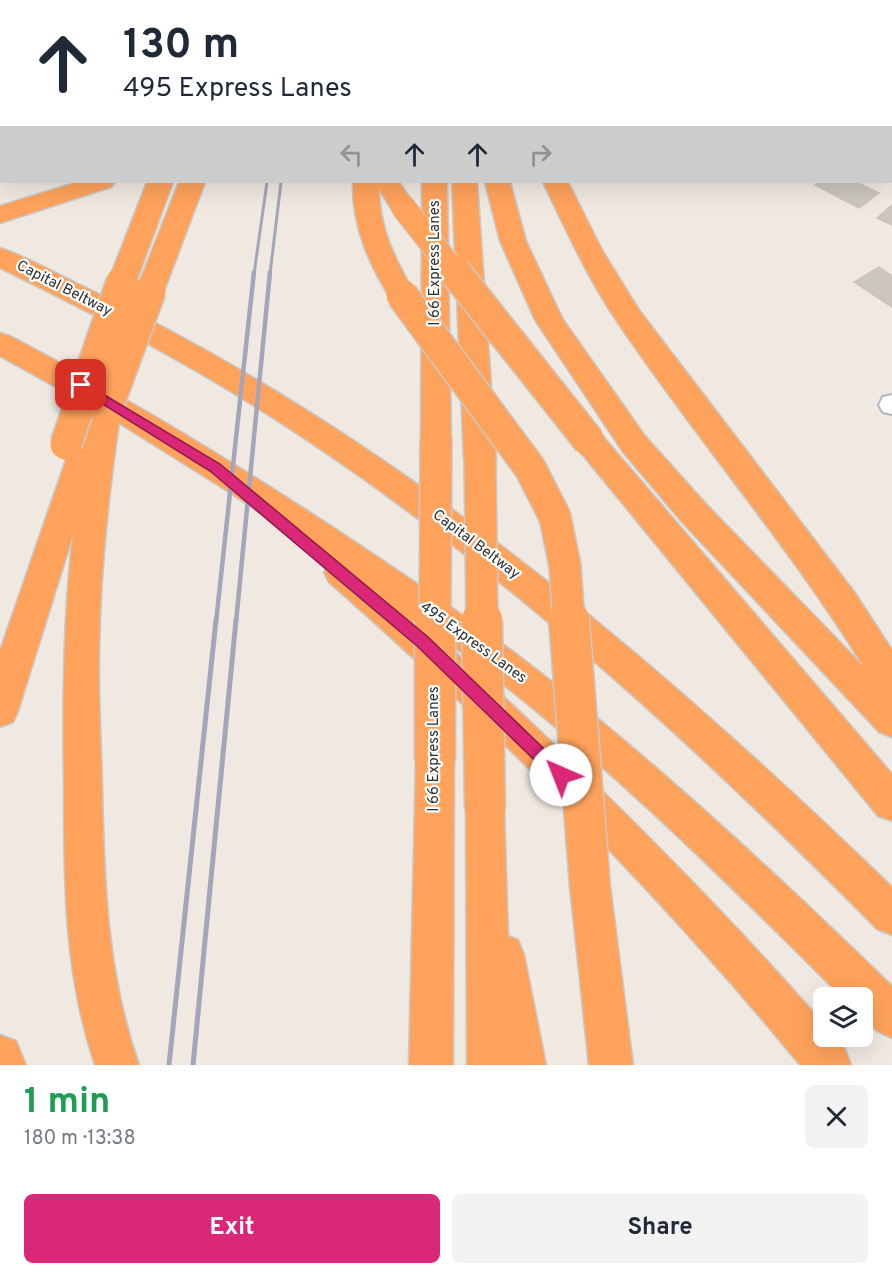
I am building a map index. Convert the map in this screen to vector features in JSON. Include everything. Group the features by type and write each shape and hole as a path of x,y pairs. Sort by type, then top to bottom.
{"highway":[{"path":"0,215 99,183"},
{"path":"0,711 82,453 122,282 160,183"},
{"path":"0,643 82,453 106,410 192,183"},
{"path":"366,183 365,199 370,230 378,252 402,295 531,468 555,517 565,566 591,886 611,1065"},
{"path":"388,183 403,207 589,441 892,803"},
{"name":"I 66 Express Lanes","path":"431,1065 435,760 434,183"},
{"path":"464,183 480,459 489,1065"},
{"path":"497,183 513,241 549,320 634,444 694,513 892,721"},
{"path":"556,183 589,250 628,316 843,603 892,681"},
{"name":"Capital Beltway","path":"0,257 62,286 229,376 421,503 599,642 822,845 892,915"},
{"name":"495 Express Lanes","path":"0,343 81,385 307,525 528,683 645,780 756,882 892,1016"},
{"path":"82,453 84,900 91,965 104,1031 117,1065"},
{"path":"215,467 422,642 545,759 702,922 829,1065"},
{"path":"822,845 892,909"},
{"path":"486,873 524,1065"},
{"path":"0,1057 4,1065"}],"building":[{"path":"818,183 858,183 879,193 859,208 815,185"},
{"path":"892,205 892,225 877,218"},
{"path":"879,267 892,276 892,307 854,282"}],"railway":[{"path":"254,274 267,183"},
{"path":"270,274 281,183"},
{"path":"216,622 254,272"},
{"path":"236,622 270,272"},
{"path":"169,1065 216,620"},
{"path":"193,1065 236,620"}],"route":[{"path":"81,385 215,467 422,642 561,775"}]}
